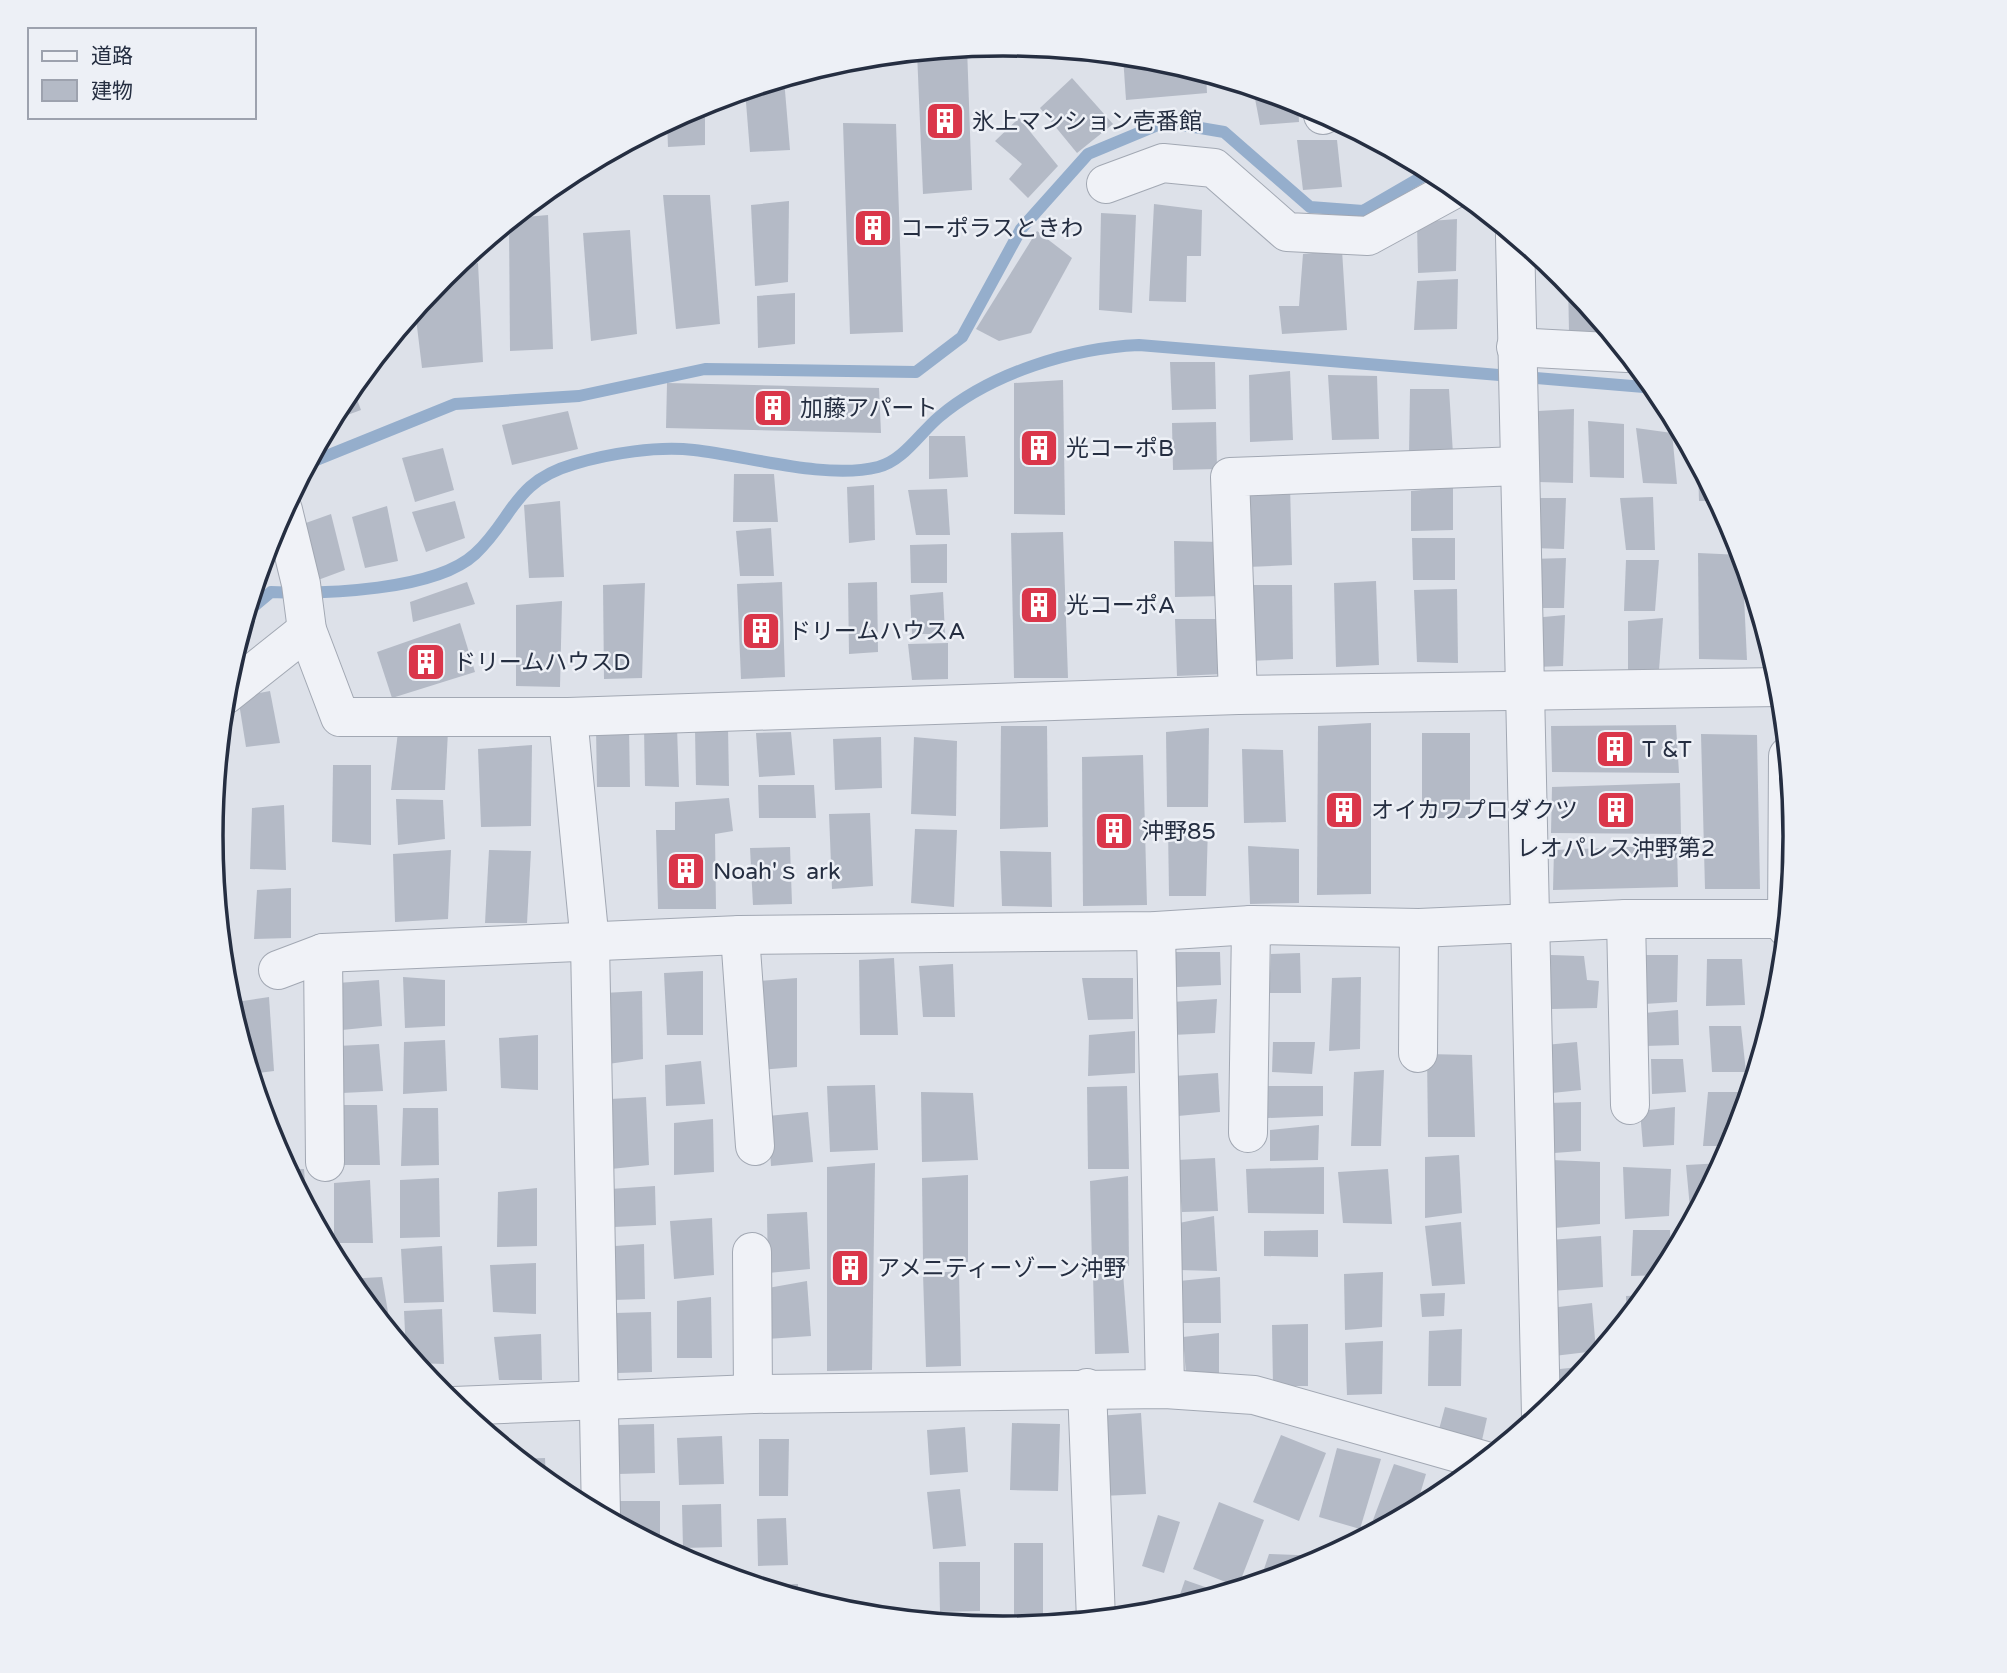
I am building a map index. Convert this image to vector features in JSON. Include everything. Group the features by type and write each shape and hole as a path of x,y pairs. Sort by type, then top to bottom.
{"street":[{"path":"1106,184 1163,163 1214,168 1287,232 1368,236 1445,194"},
{"path":"1515,248 1541,1402"},
{"path":"1517,368 1617,354"},
{"path":"1238,695 1230,477 1519,466"},
{"path":"287,527 304,608 340,717 568,717 1238,695 1770,687"},
{"path":"239,679 304,608"},
{"path":"568,717 590,943 601,1504"},
{"path":"1626,919 1630,1105"},
{"path":"278,970 323,953 740,935 1156,931 1251,925 1419,928 1626,919 1779,922"},
{"path":"1248,1133 1251,925"},
{"path":"1418,1053 1419,928"},
{"path":"1156,931 1165,1389"},
{"path":"740,935 755,1146"},
{"path":"323,953 325,1162"},
{"path":"752,1252 753,1394"},
{"path":"1087,1388 1096,1611"},
{"path":"470,1405 753,1394 1165,1389 1254,1395 1476,1458"}],"building":[{"name":"氷上マンション壱番館","path":"967,57 972,190 923,194 917,61"},
{"path":"1124,66 1207,83 1207,93 1126,100"},
{"path":"1072,78 1113,124 1077,153 1040,108"},
{"path":"785,88 790,150 750,152 746,100"},
{"path":"1255,97 1299,114 1299,122 1260,125"},
{"path":"705,115 705,145 668,147 667,132"},
{"path":"1019,118 1058,166 1028,198 1009,179 1022,164 995,141"},
{"name":"コーポラスときわ","path":"843,123 896,124 903,332 850,334"},
{"path":"1297,140 1337,140 1342,187 1303,190"},
{"path":"663,195 710,195 720,324 676,329"},
{"path":"789,201 788,282 755,286 751,205"},
{"path":"1154,204 1202,210 1201,256 1187,256 1186,302 1149,301"},
{"path":"1101,213 1136,215 1132,313 1099,310"},
{"path":"548,215 553,349 510,351 509,233 528,217"},
{"path":"1457,219 1456,271 1418,273 1417,222"},
{"path":"630,230 637,334 591,341 583,233"},
{"path":"1037,231 1072,258 1031,333 999,341 976,329"},
{"path":"1342,250 1347,330 1282,334 1279,306 1299,306 1303,254"},
{"path":"478,263 483,362 422,368 417,323"},
{"path":"1458,279 1457,329 1414,330 1417,281"},
{"path":"795,293 795,344 758,348 757,296"},
{"path":"1568,299 1599,333 1569,332"},
{"path":"1170,362 1215,362 1216,409 1172,410"},
{"path":"1290,371 1293,440 1250,442 1249,375"},
{"path":"1328,375 1377,376 1379,439 1332,440"},
{"name":"光コーポB","path":"1063,380 1065,515 1014,514 1014,383"},
{"name":"加藤アパート","path":"667,383 879,388 881,433 666,428"},
{"path":"1410,389 1449,389 1453,454 1409,455"},
{"path":"357,400 361,410 347,415"},
{"path":"1574,409 1573,483 1538,482 1538,411"},
{"path":"568,411 578,449 512,465 502,425"},
{"path":"1588,421 1624,424 1624,478 1590,477"},
{"path":"1216,422 1217,469 1173,470 1172,423"},
{"path":"1636,428 1671,433 1677,484 1643,483"},
{"path":"929,436 965,436 968,477 929,479"},
{"path":"443,448 454,490 415,502 402,458"},
{"path":"734,474 774,474 778,522 733,522"},
{"path":"1698,481 1708,501 1699,501"},
{"path":"874,485 875,540 849,543 847,487"},
{"path":"1290,485 1292,565 1247,567 1244,487"},
{"path":"1453,487 1453,530 1411,531 1411,491"},
{"path":"947,489 950,535 916,535 908,490"},
{"path":"1653,497 1655,550 1626,550 1620,498"},
{"path":"1532,498 1566,498 1564,549 1532,548"},
{"path":"455,501 465,538 426,552 412,512"},
{"path":"560,501 564,577 529,578 524,505"},
{"path":"387,506 398,561 365,568 352,517"},
{"path":"331,514 345,570 318,580 303,524"},
{"path":"771,528 774,576 740,576 736,531"},
{"name":"光コーポA","path":"1063,532 1068,678 1014,678 1011,533"},
{"path":"1412,538 1455,538 1455,580 1413,580"},
{"path":"1174,541 1222,542 1223,596 1175,597"},
{"path":"947,544 947,583 911,583 910,545"},
{"path":"1698,553 1731,555 1744,588 1747,660 1699,659"},
{"path":"1566,558 1564,608 1533,608 1530,559"},
{"path":"1626,560 1659,560 1655,611 1624,611"},
{"path":"1376,581 1379,665 1336,667 1334,583"},
{"path":"467,582 475,604 413,622 410,602"},
{"name":"ドリームハウスA","path":"782,582 785,677 741,679 737,584"},
{"path":"877,582 878,652 849,654 848,583"},
{"path":"645,583 642,678 604,679 603,585"},
{"path":"1246,585 1292,585 1293,659 1249,661"},
{"path":"1457,589 1458,663 1417,662 1414,590"},
{"path":"943,592 945,634 912,634 910,595"},
{"path":"562,601 560,687 516,686 516,605"},
{"path":"1565,615 1563,666 1535,667 1533,618"},
{"path":"1663,618 1659,670 1628,671 1628,621"},
{"path":"1175,619 1222,619 1224,674 1177,676"},
{"name":"ドリームハウスD","path":"460,623 475,672 392,698 377,652"},
{"path":"948,643 948,679 912,680 908,644"},
{"path":"270,691 280,743 246,747 238,697"},
{"name":"オイカワプロダクツ","path":"1371,723 1371,894 1317,895 1318,726"},
{"name":"T &T","path":"1676,725 1679,773 1552,772 1551,726"},
{"path":"1001,726 1047,726 1048,827 1000,829"},
{"path":"629,727 630,787 597,787 596,728"},
{"path":"644,727 677,727 679,787 645,786"},
{"path":"728,727 729,786 696,785 695,729"},
{"path":"1209,728 1208,807 1167,807 1166,732"},
{"path":"448,731 445,790 391,790 398,732"},
{"path":"791,732 795,775 759,777 756,733"},
{"path":"1422,733 1470,733 1470,818 1422,818"},
{"path":"1701,734 1757,735 1760,889 1705,889"},
{"path":"881,737 882,788 835,790 833,739"},
{"path":"914,737 957,741 956,816 911,814"},
{"path":"532,745 531,826 481,827 478,749"},
{"path":"1242,749 1283,750 1286,822 1244,823"},
{"name":"沖野85","path":"1143,755 1147,905 1083,906 1082,757"},
{"path":"333,765 371,765 371,845 332,842"},
{"name":"レオパレス沖野第2","path":"1680,783 1681,834 1551,833 1552,787"},
{"path":"758,785 814,785 816,818 759,818"},
{"name":"Noah′ｓ ark","path":"729,798 733,831 715,834 716,909 658,909 656,830 675,830 675,802"},
{"path":"396,799 443,800 445,839 398,845"},
{"path":"284,805 286,870 250,869 252,808"},
{"path":"870,813 873,886 832,889 829,814"},
{"path":"1168,826 1208,826 1206,896 1169,896"},
{"path":"915,829 957,830 954,907 911,903"},
{"path":"1677,845 1678,887 1553,890 1554,850"},
{"path":"1248,846 1299,849 1299,903 1250,904"},
{"path":"790,847 792,904 753,905 750,848"},
{"path":"451,850 448,919 395,922 393,854"},
{"path":"489,850 531,851 527,923 485,923"},
{"path":"1000,851 1051,852 1052,907 1002,906"},
{"path":"291,888 291,938 254,939 257,890"},
{"path":"1174,952 1220,952 1221,985 1177,987"},
{"path":"1300,953 1301,993 1269,993 1271,954"},
{"path":"1551,955 1584,956 1587,980 1599,981 1597,1008 1551,1009"},
{"path":"1644,955 1678,955 1677,1002 1644,1004"},
{"path":"894,958 898,1035 860,1035 859,960"},
{"path":"1707,959 1742,959 1745,1005 1706,1006"},
{"path":"953,964 955,1017 923,1017 919,966"},
{"path":"703,971 703,1035 667,1035 664,973"},
{"path":"403,977 445,980 445,1026 405,1028"},
{"path":"1361,977 1360,1049 1329,1051 1332,978"},
{"path":"797,978 797,1067 758,1070 757,981"},
{"path":"1082,978 1133,978 1133,1019 1088,1020"},
{"path":"379,980 382,1026 342,1030 337,983"},
{"path":"642,991 643,1059 608,1064 603,993"},
{"path":"269,997 274,1071 260,1073 241,1001"},
{"path":"1217,999 1215,1033 1172,1035 1172,1002"},
{"path":"1678,1010 1679,1045 1645,1046 1644,1013"},
{"path":"1709,1026 1741,1026 1746,1072 1712,1072"},
{"path":"1135,1031 1135,1073 1088,1076 1089,1035"},
{"path":"538,1035 538,1090 501,1088 499,1038"},
{"path":"445,1040 447,1091 403,1094 404,1042"},
{"path":"1273,1042 1315,1042 1312,1074 1272,1072"},
{"path":"1577,1042 1581,1090 1552,1093 1545,1045"},
{"path":"379,1044 383,1091 342,1093 337,1046"},
{"path":"1427,1054 1472,1055 1475,1137 1428,1137"},
{"path":"1651,1059 1683,1059 1686,1092 1652,1094"},
{"path":"701,1061 705,1104 666,1106 665,1065"},
{"path":"1384,1070 1381,1146 1351,1146 1354,1072"},
{"path":"1218,1073 1220,1112 1178,1116 1174,1076"},
{"path":"875,1085 878,1150 830,1152 827,1086"},
{"path":"1127,1086 1129,1169 1088,1169 1087,1087"},
{"path":"1265,1086 1323,1086 1323,1116 1268,1118"},
{"path":"921,1092 973,1093 978,1160 922,1162"},
{"path":"1708,1092 1739,1092 1720,1146 1703,1146"},
{"path":"646,1097 649,1165 611,1169 610,1099"},
{"path":"1581,1102 1581,1151 1554,1153 1548,1103"},
{"path":"336,1105 377,1105 380,1165 339,1165"},
{"path":"1675,1107 1674,1145 1643,1147 1640,1111"},
{"path":"403,1108 438,1108 439,1165 401,1166"},
{"path":"808,1112 813,1162 771,1166 768,1116"},
{"path":"713,1119 714,1172 674,1175 674,1123"},
{"path":"1319,1125 1318,1160 1270,1161 1270,1130"},
{"path":"1459,1155 1462,1213 1425,1218 1425,1157"},
{"path":"1215,1158 1218,1211 1182,1212 1177,1160"},
{"path":"1551,1160 1600,1162 1600,1224 1554,1228"},
{"name":"アメニティーゾーン沖野","path":"875,1163 872,1370 827,1371 827,1167"},
{"path":"1712,1164 1690,1207 1686,1165"},
{"path":"1324,1167 1324,1214 1248,1213 1246,1169"},
{"path":"1623,1167 1671,1169 1669,1216 1625,1219"},
{"path":"297,1169 304,1169 305,1186"},
{"path":"1388,1169 1392,1224 1343,1223 1338,1172"},
{"path":"968,1175 968,1262 923,1262 922,1178"},
{"path":"1128,1176 1129,1266 1092,1265 1090,1181"},
{"path":"439,1178 440,1237 400,1238 400,1180"},
{"path":"370,1180 373,1243 338,1243 334,1237 334,1183"},
{"path":"655,1186 656,1225 614,1227 610,1189"},
{"path":"537,1188 537,1246 497,1247 498,1192"},
{"path":"807,1212 810,1269 768,1273 767,1214"},
{"path":"1214,1216 1217,1271 1179,1270 1179,1223"},
{"path":"712,1218 714,1275 674,1279 670,1221"},
{"path":"1461,1222 1465,1284 1432,1286 1425,1226"},
{"path":"1318,1230 1318,1257 1264,1256 1264,1231"},
{"path":"1633,1230 1670,1230 1670,1241 1648,1275 1631,1276"},
{"path":"1601,1236 1603,1287 1552,1291 1550,1240"},
{"path":"644,1244 645,1299 613,1300 615,1246"},
{"path":"442,1246 444,1302 404,1303 401,1249"},
{"path":"536,1263 536,1314 493,1312 490,1265"},
{"path":"959,1271 961,1366 926,1367 923,1274"},
{"path":"1383,1272 1382,1327 1345,1330 1344,1274"},
{"path":"1123,1273 1129,1353 1095,1354 1093,1274"},
{"path":"382,1277 389,1318 384,1312 361,1278"},
{"path":"1220,1277 1221,1323 1181,1323 1179,1281"},
{"path":"807,1281 811,1336 767,1339 768,1288"},
{"path":"1445,1293 1444,1316 1422,1317 1420,1294"},
{"path":"1626,1296 1634,1296 1626,1307"},
{"path":"711,1297 712,1358 677,1358 677,1301"},
{"path":"1592,1303 1595,1345 1589,1352 1554,1356 1550,1308"},
{"path":"442,1309 444,1364 429,1363 405,1337 404,1311"},
{"path":"651,1312 652,1372 617,1373 615,1313"},
{"path":"1308,1324 1308,1386 1273,1386 1272,1325"},
{"path":"1462,1329 1461,1386 1428,1386 1429,1331"},
{"path":"1219,1333 1219,1373 1186,1374 1183,1337"},
{"path":"541,1334 542,1380 499,1380 494,1337"},
{"path":"1383,1341 1382,1394 1347,1395 1345,1343"},
{"path":"1574,1367 1551,1392 1550,1370"},
{"path":"1445,1407 1487,1418 1480,1449 1437,1437"},
{"path":"1141,1413 1146,1494 1102,1496 1097,1416"},
{"path":"1012,1423 1060,1424 1058,1491 1010,1490"},
{"path":"654,1424 655,1473 618,1474 617,1425"},
{"path":"965,1427 968,1472 930,1475 927,1430"},
{"path":"1281,1435 1326,1453 1299,1521 1253,1502"},
{"path":"722,1436 724,1484 679,1485 677,1438"},
{"path":"759,1439 789,1439 788,1496 759,1496"},
{"path":"1337,1448 1381,1459 1360,1529 1319,1517"},
{"path":"532,1458 545,1458 545,1468"},
{"path":"1394,1464 1426,1474 1419,1496 1377,1521 1373,1520"},
{"path":"960,1489 966,1546 933,1549 927,1492"},
{"path":"620,1501 660,1501 660,1538 658,1537 620,1516"},
{"path":"1219,1502 1264,1520 1241,1580 1229,1583 1193,1569"},
{"path":"721,1504 722,1547 683,1548 682,1505"},
{"path":"1158,1515 1180,1522 1164,1573 1142,1566"},
{"path":"786,1518 788,1565 758,1566 757,1519"},
{"path":"1014,1543 1043,1543 1043,1615 1014,1617"},
{"path":"1269,1554 1308,1555 1302,1558 1263,1573"},
{"path":"939,1562 980,1562 980,1611 940,1612"},
{"path":"1185,1580 1210,1589 1206,1590 1179,1596"},
{"path":"782,1584 798,1584 798,1589"}],"waterway":[{"path":"321,458 455,404 579,396 705,369 916,372 962,337 1021,229 1088,154 1165,122 1224,132 1310,207 1363,211 1421,178"},
{"path":"259,602 271,592 348,591 407,583 434,576 475,554 488,541 516,502 538,481 574,464 603,457 634,451 680,449 811,469 835,471 878,467 895,459 939,417 983,388 1033,366 1087,351 1139,345 1641,387"}],"place":[{"name":"氷上マンション壱番館","path":"945,121"},
{"name":"コーポラスときわ","path":"873,228"},
{"name":"加藤アパート","path":"773,408"},
{"name":"光コーポB","path":"1039,448"},
{"name":"光コーポA","path":"1039,605"},
{"name":"ドリームハウスA","path":"761,631"},
{"name":"ドリームハウスD","path":"426,662"},
{"name":"T &T","path":"1615,749"},
{"name":"オイカワプロダクツ","path":"1344,810"},
{"name":"レオパレス沖野第2","path":"1616,810"},
{"name":"沖野85","path":"1114,831"},
{"name":"Noah′ｓ ark","path":"686,871"},
{"name":"アメニティーゾーン沖野","path":"850,1268"}]}
